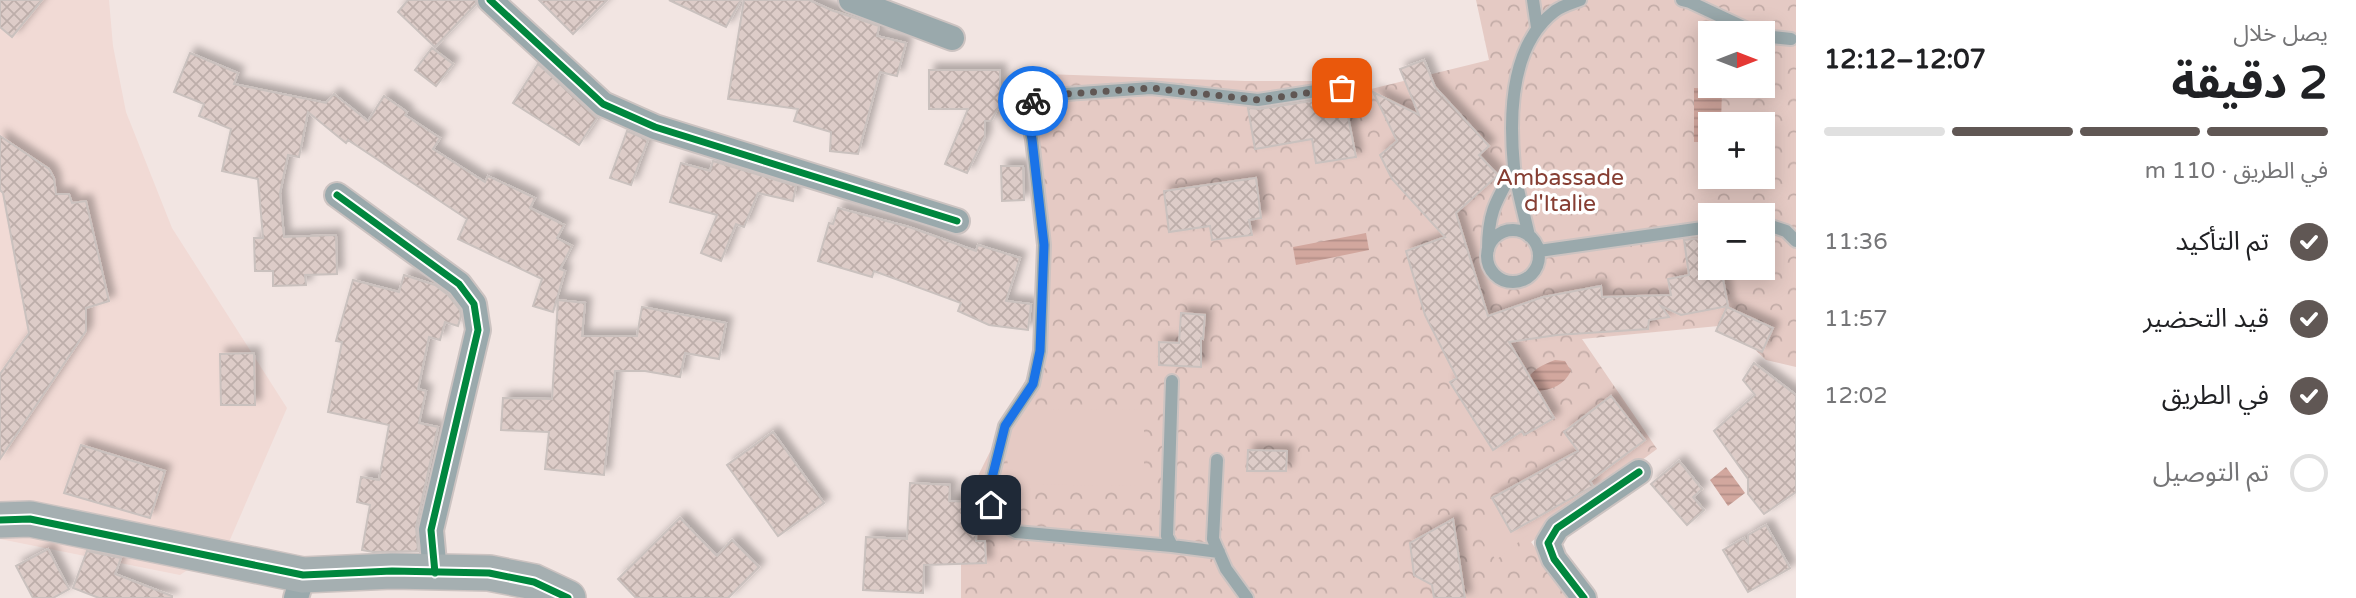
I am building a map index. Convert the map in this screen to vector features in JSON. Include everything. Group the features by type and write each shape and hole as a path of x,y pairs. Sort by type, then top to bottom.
{"street":[{"path":"490,0 603,104 655,127 957,221"},
{"path":"850,0 952,38"},
{"path":"337,195 459,284 474,304 478,330 431,530 435,573"},
{"path":"1584,598 1554,559 1548,543 1557,528 1639,472"},
{"path":"0,520 30,519 300,587 392,571 488,573 534,582 568,598"}],"lane":[{"path":"1532,0 1537,27"},
{"path":"1514,169 1492,209 1488,224 1488,261 1496,276 1512,282 1521,281 1535,270 1539,262 1539,251 1529,236 1514,169 1512,131 1516,86 1523,52 1537,27 1557,9 1580,0"},
{"path":"1682,0 1730,21"},
{"path":"1775,37 1791,39"},
{"path":"1219,552 1016,532 999,523 991,505 990,486 1005,426 1033,384 1040,351 1044,245 1032,139 1026,112 1034,98 1066,94 1151,88 1258,100 1342,88"},
{"path":"1775,227 1786,231 1796,241"},
{"path":"1539,251 1698,229"},
{"path":"1488,252 1496,236 1504,232 1512,230 1529,236"},
{"path":"1172,381 1167,536 1172,546"},
{"path":"1217,460 1213,539 1226,569 1247,598"}],"shaded area":[{"path":"0,0 109,0 113,46 126,112 172,228 287,408 229,542 180,575 0,539"},
{"path":"1694,88 1698,88 1698,98 1722,98 1721,112 1698,112 1698,142 1694,142"},
{"path":"1366,233 1369,250 1296,265 1293,247"},
{"path":"1555,360 1565,361 1571,371 1568,376 1557,386 1536,391 1527,382 1531,374"},
{"path":"1726,467 1745,493 1728,506 1710,480"}],"green space":[{"name":"Ambassade d'Italie","path":"1476,0 1796,0 1796,367 1766,360 1729,325 1582,339 1657,449 1531,542 1572,598 961,598 961,549 970,492 1032,367 1040,262 1028,146 1014,73 1245,81 1338,81 1363,91 1489,60"},
{"path":"1009,409 1144,410 1144,486 1007,484"},
{"path":"1554,495 1568,514 1539,536 1534,530 1496,560 1478,535 1503,514"}],"building":[{"path":"0,0 42,0 12,37 0,27"},
{"path":"408,0 476,0 476,4 435,47 398,12"},
{"path":"539,0 607,0 573,34"},
{"path":"669,0 741,0 726,27"},
{"path":"744,0 809,0 879,26 877,36 906,43 897,76 880,72 858,154 830,151 831,132 794,121 798,109 728,99"},
{"path":"432,48 453,64 436,86 415,70"},
{"path":"190,53 238,73 234,84 326,103 334,94 368,121 384,96 407,112 405,115 440,138 433,149 485,182 488,176 535,198 530,208 564,225 557,238 572,246 560,269 565,271 553,312 533,306 542,279 458,239 467,219 348,140 346,143 308,112 299,157 288,155 280,193 284,237 336,235 337,274 305,275 306,285 273,286 273,271 255,271 254,238 263,238 258,179 222,171 231,129 199,116 204,104 174,92"},
{"path":"1424,60 1435,87 1489,146 1479,155 1498,175 1456,213 1488,316 1543,297 1601,286 1602,297 1671,295 1668,279 1689,275 1684,240 1698,238 1698,280 1723,280 1728,306 1681,315 1661,306 1669,317 1649,320 1648,329 1557,335 1509,342 1554,418 1524,435 1522,431 1493,450 1450,382 1457,378 1425,315 1406,251 1445,237 1392,179 1380,155 1397,141 1373,92 1419,115 1400,69"},
{"path":"538,64 597,118 579,145 513,103"},
{"path":"929,70 1000,70 1000,104 991,121 985,121 985,136 967,173 945,164 968,109 929,109"},
{"path":"1344,96 1356,157 1316,163 1312,139 1255,149 1248,108 1259,109"},
{"path":"627,131 648,140 631,185 610,178"},
{"path":"0,136 49,169 54,178 56,194 69,194 72,203 86,201 109,301 86,308 86,331 0,459 0,374 29,333 3,193 0,190"},
{"path":"713,161 796,186 793,201 758,193 744,227 736,224 721,261 701,253 717,215 670,202 681,163 710,171"},
{"path":"1001,166 1023,166 1024,200 1002,201"},
{"path":"1256,178 1261,218 1249,220 1252,235 1212,240 1210,226 1169,232 1164,191"},
{"path":"838,208 909,227 976,251 978,245 1020,258 1006,301 1031,304 1028,330 989,325 958,311 961,303 874,271 872,277 818,261 829,223 833,224"},
{"path":"404,275 435,285 448,295 460,310 461,316 458,326 445,322 440,340 429,337 418,389 426,391 419,423 438,427 416,527 418,551 373,552 362,550 370,505 357,502 361,477 379,480 389,425 328,412 342,342 336,341 353,280 399,292"},
{"path":"558,300 585,303 582,336 637,336 642,307 726,323 719,359 685,353 680,377 645,371 615,371 604,475 545,469 549,432 501,430 503,398 552,399"},
{"path":"1727,307 1773,328 1762,352 1716,331"},
{"path":"1181,313 1205,315 1203,339 1201,338 1201,367 1159,365 1159,342 1179,343"},
{"path":"254,353 255,405 221,405 220,354"},
{"path":"1754,363 1796,395 1796,492 1764,514 1748,494 1748,479 1714,431 1755,395 1743,380"},
{"path":"1611,396 1645,440 1590,481 1593,486 1511,532 1492,498 1578,451 1564,432"},
{"path":"773,432 824,503 778,536 727,465"},
{"path":"81,445 165,471 150,518 64,493"},
{"path":"1248,450 1287,451 1286,471 1247,471"},
{"path":"1679,461 1702,489 1693,497 1704,510 1687,525 1651,484"},
{"path":"910,483 950,485 949,501 977,502 976,541 985,541 986,563 924,565 923,593 863,590 866,537 907,539"},
{"path":"680,518 717,556 732,540 759,567 728,598 636,598 618,579"},
{"path":"1453,519 1465,598 1434,598 1432,585 1414,575 1410,543"},
{"path":"1766,525 1790,568 1748,592 1723,550 1744,538 1748,543 1748,535"},
{"path":"48,549 69,589 53,598 33,598 16,566"},
{"path":"87,551 121,558 115,574 172,598 99,598 73,588"}],"cycle path":[{"path":"490,0 603,104 655,127 957,221"},
{"path":"337,195 459,284 474,304 478,330 431,530 435,573"},
{"path":"1584,598 1554,559 1548,543 1557,528 1639,472"},
{"path":"0,520 30,519 303,575 392,571 489,573 534,582 568,598"}],"way so far":[{"path":"1033,101 1034,98 1066,94 1151,88 1258,100 1342,88"}],"route":[{"path":"991,505 990,486 1005,426 1033,384 1040,351 1044,245 1032,139 1026,112 1033,101"}]}
